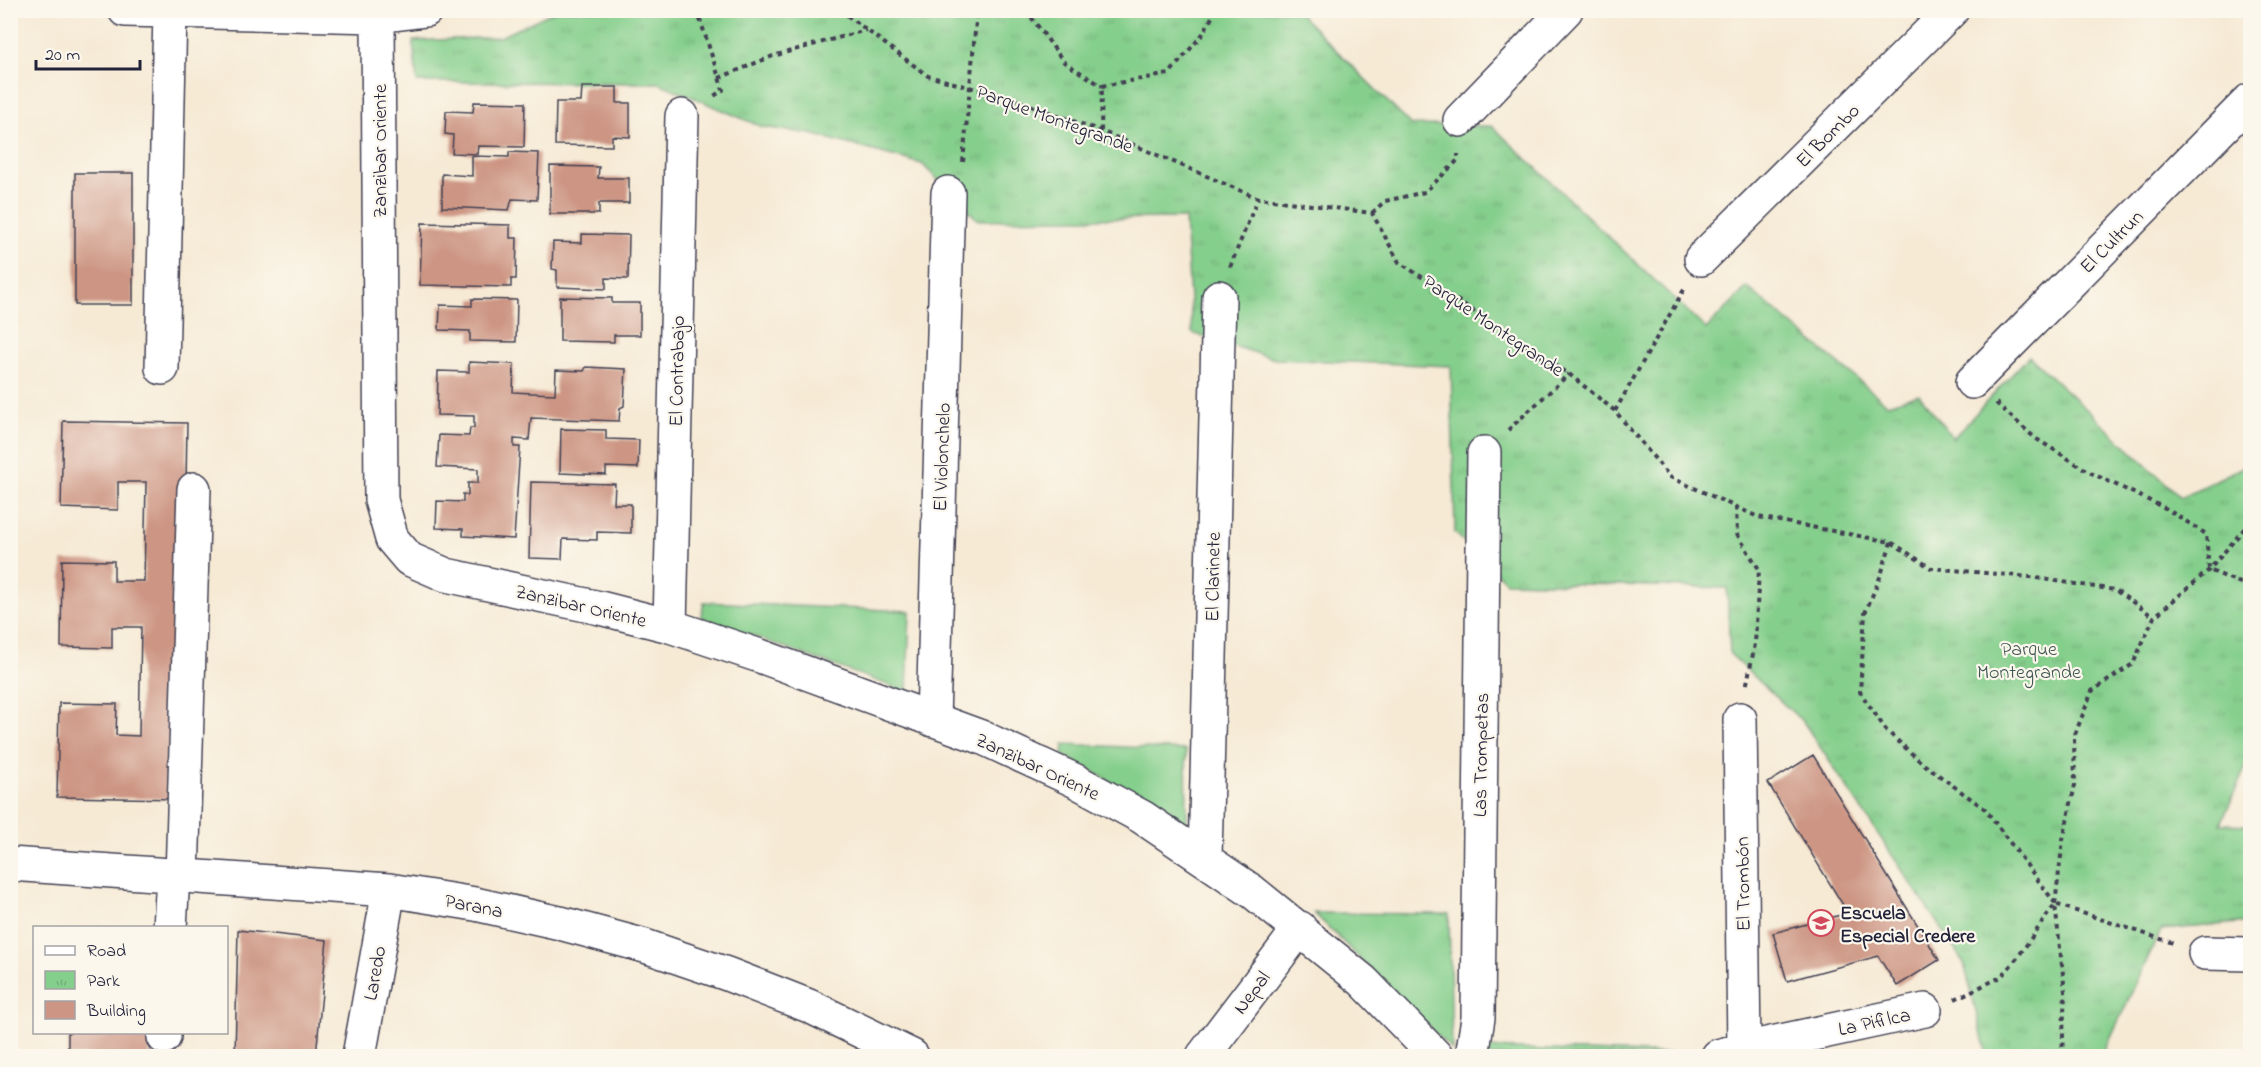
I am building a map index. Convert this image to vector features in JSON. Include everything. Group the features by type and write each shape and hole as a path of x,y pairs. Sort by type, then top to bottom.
{"street":[{"path":"125,10 378,16 426,10"},
{"path":"1460,120 1566,10"},
{"name":"El Bombo","path":"1701,259 1952,10"},
{"path":"162,368 170,12"},
{"name":"Zanzibar Oriente","path":"378,16 381,500 392,539 409,559 446,575 600,608 670,626 760,656 981,737 1074,780 1142,817 1205,858 1300,928 1363,981 1436,1056"},
{"name":"El Cultrun","path":"1972,382 2250,100"},
{"name":"El Contrabajo","path":"670,626 682,116"},
{"name":"El Violonchelo","path":"933,720 948,193"},
{"name":"El Clarinete","path":"1205,858 1219,297"},
{"name":"Las Trompetas","path":"1472,1056 1478,1018 1484,453"},
{"path":"170,926 177,876 194,489"},
{"name":"El Trombón","path":"1731,1053 1740,719"},
{"name":"Parana","path":"10,864 389,890 475,904 560,922 645,946 727,974 808,1006 912,1056"},
{"name":"Laredo","path":"359,1056 389,890"},
{"name":"Nepal","path":"1203,1056 1300,928"},
{"path":"2205,954 2250,954"},
{"name":"La Pifilca","path":"1731,1053 1924,1010"}],"path":[{"path":"682,116 723,90 697,10"},
{"name":"Parque Montegrande","path":"840,10 928,76 1013,99 1101,132 1258,198 1372,213 1399,262 1569,374 1615,411 1670,477 1758,516 1891,542 1931,568 2030,577 2115,590 2154,617"},
{"path":"948,193 963,168 972,88 977,10"},
{"path":"1026,10 1064,62 1102,86 1169,74 1203,35 1216,10"},
{"path":"719,78 773,56 866,30"},
{"path":"1101,132 1102,86"},
{"path":"1372,213 1385,201 1425,192 1458,160 1460,120"},
{"path":"1219,297 1258,198"},
{"path":"1615,411 1701,259"},
{"path":"1484,453 1569,374"},
{"path":"1972,382 2035,438 2091,473 2165,508 2206,534 2209,570"},
{"path":"1736,507 1737,534 1759,570 1755,644 1740,719"},
{"path":"2061,1056 2065,992 2055,904 2063,840 2075,784 2074,737 2092,691 2133,664 2154,617 2209,570 2250,522"},
{"path":"1891,542 1881,575 1865,613 1860,692 1886,730 1922,763 1985,809 2055,904 2205,954"},
{"path":"2209,570 2250,587"},
{"path":"1924,1010 1948,1002 2001,977 2019,957 2055,904"}],"green space":[{"name":"Parque Montegrande","path":"557,10 1297,11 1411,125 1492,126 1706,329 1747,287 1887,404 1919,394 1953,438 2029,356 2181,497 2245,466 2250,470 2250,757 2221,824 2250,825 2250,922 2161,930 2102,1056 1987,1056 1964,963 1804,723 1730,654 1727,588 1506,582 1455,533 1451,366 1275,359 1192,333 1185,218 978,220 922,164 811,134 762,127 659,83 417,82 413,41 500,37"},
{"path":"704,602 910,611 907,692 701,617"},
{"path":"1064,744 1186,750 1187,824 1063,755"},
{"path":"1314,913 1449,914 1452,1050"},
{"path":"1484,1048 1689,1054 1679,1056 1484,1056"}],"building":[{"path":"582,87 617,87 617,103 630,103 630,137 612,136 612,146 555,145 556,102 581,102"},
{"path":"474,102 525,103 524,147 478,146 477,154 452,153 453,135 445,134 446,111 473,112"},
{"path":"509,152 539,153 537,200 512,199 509,210 442,207 442,174 472,176 472,156 509,157"},
{"path":"550,166 599,167 598,178 629,178 629,203 599,203 599,214 550,214"},
{"path":"75,173 133,173 133,305 75,305"},
{"path":"422,223 510,225 510,238 517,238 516,279 511,279 511,287 420,285"},
{"path":"582,234 629,235 628,279 606,278 606,289 557,287 557,270 552,269 553,242 582,243"},
{"path":"560,297 612,298 612,303 640,303 640,335 614,335 614,342 560,341"},
{"path":"472,299 517,300 516,342 470,341 470,331 439,330 440,305 472,306"},
{"path":"469,362 514,364 513,392 532,393 555,394 556,370 584,371 586,367 626,369 624,406 620,408 619,421 531,418 529,440 514,439 514,447 520,447 514,539 463,536 463,529 436,528 437,501 463,502 463,494 468,495 468,483 478,483 478,469 437,467 439,435 469,436 470,428 474,428 474,416 437,415 438,371 469,372"},
{"path":"63,421 187,423 181,799 57,797 59,703 117,704 116,735 139,736 141,627 112,627 112,648 61,647 62,560 114,561 114,581 144,581 146,482 118,482 118,510 61,508"},
{"path":"561,429 606,430 606,439 639,440 638,468 606,467 606,475 560,473"},
{"path":"531,482 615,484 614,504 631,504 631,533 597,532 597,540 563,539 562,559 529,558"},
{"path":"1813,755 1939,960 1897,986 1878,956 1787,981 1773,933 1848,913 1768,783"},
{"path":"238,930 327,940 316,1056 235,1056"},
{"path":"68,1034 150,1034 150,1056 68,1056"}],"place":[{"name":"Escuela Especial Credere","path":"1821,923"}]}
